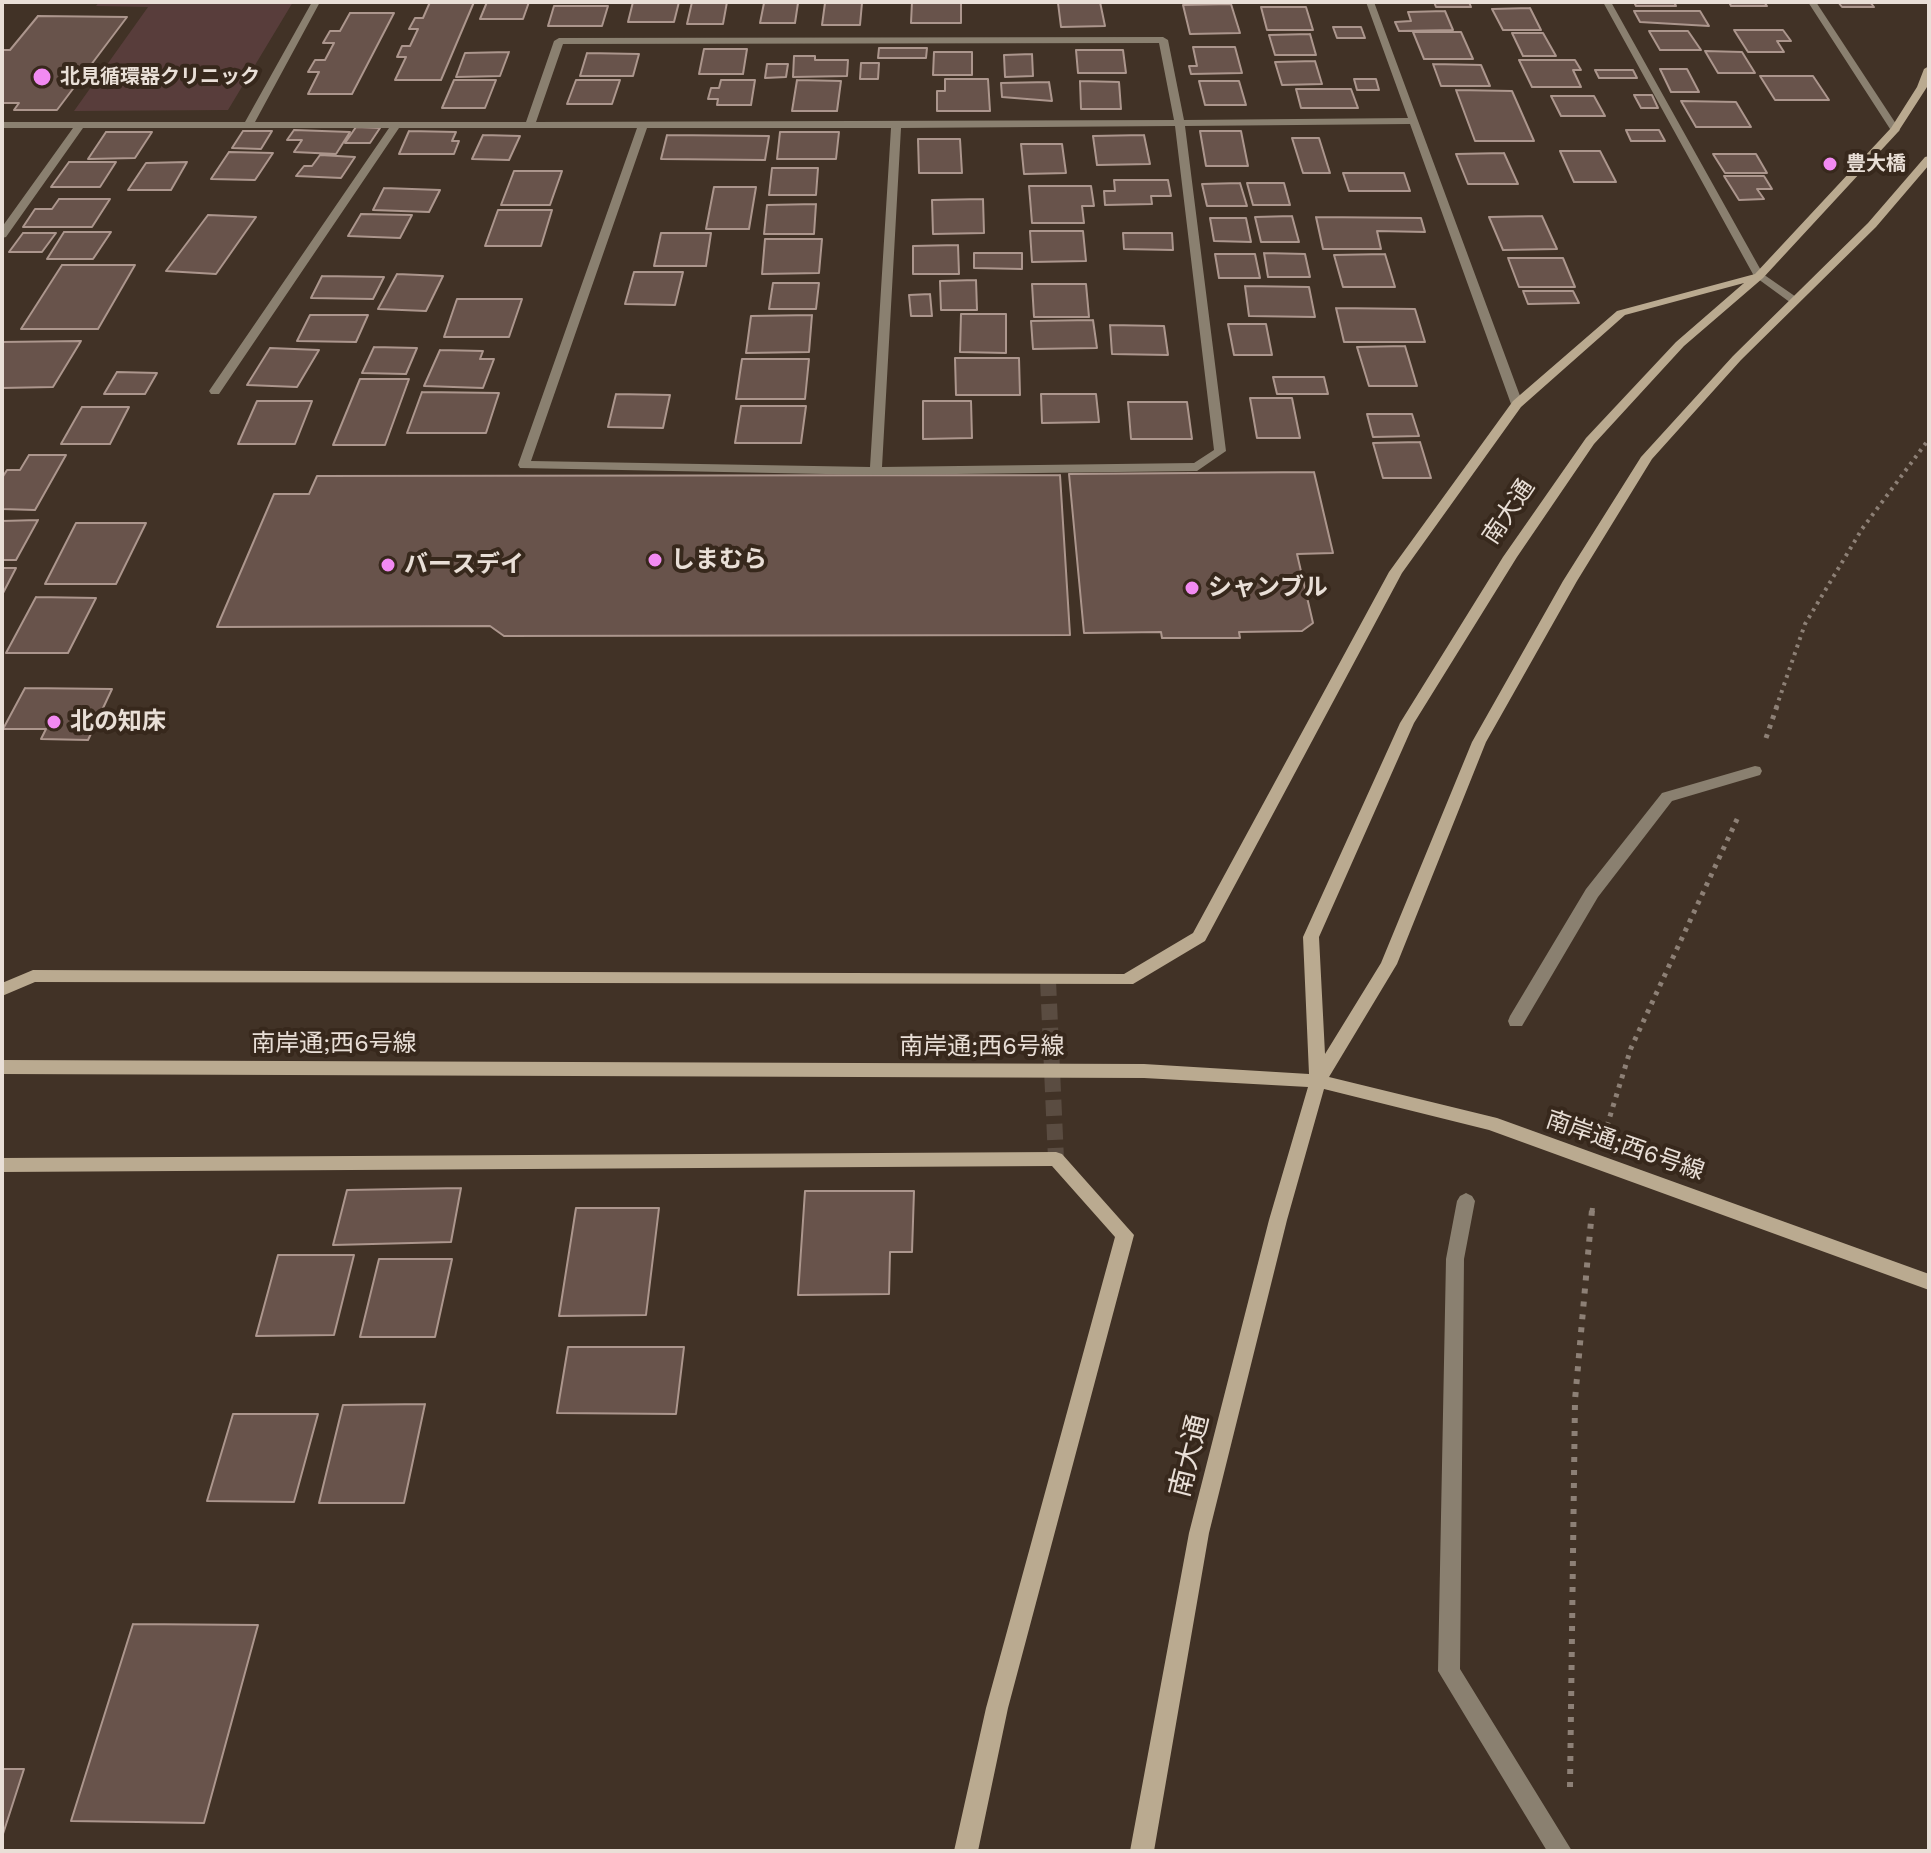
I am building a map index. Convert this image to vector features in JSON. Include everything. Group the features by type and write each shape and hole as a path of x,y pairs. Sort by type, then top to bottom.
{"street":[{"path":"249,124 316,2"},
{"path":"1370,2 1517,404"},
{"path":"1607,2 1759,276 1795,301"},
{"path":"1812,2 1895,130"},
{"path":"530,125 559,41 1163,40 1180,123 1220,451 1197,467 876,471 524,465 643,126"},
{"name":"南大通","path":"1318,1081 1311,937 1407,723 1510,557 1590,441 1680,344 1759,276 1895,130 1922,87 1929,69"},
{"path":"2,125 397,123 643,126 1413,121"},
{"path":"215,391 397,123"},
{"path":"2,235 81,124"},
{"path":"876,471 896,125"},
{"name":"南大通","path":"1142,1851 1199,1533 1278,1220 1318,1081 1389,964 1479,742 1570,581 1647,457 1737,358 1872,225 1929,159"},
{"path":"2,990 33,976 1127,980 1199,937 1396,572 1517,404 1621,313 1759,276"},
{"path":"1516,1021 1592,893 1667,797 1755,771"},
{"name":"南岸通;西6号線","path":"2,1067 1144,1071 1318,1081 1491,1123 1596,1164 1645,1178 1929,1282"},
{"path":"2,1165 1056,1159 1125,1235 997,1708 966,1851"},
{"path":"1466,1201 1455,1259 1449,1671 1560,1851"}],"path":[{"path":"1570,1804 1575,1400 1596,1164"}],"shaded area":[{"path":"99,2 293,2 228,110 74,111 148,7 96,6"}],"building":[{"path":"430,2 474,2 441,80 395,80 406,57 397,57 402,46 410,46 418,29 409,29 415,18 423,18"},
{"path":"487,2 529,2 523,19 480,19"},
{"path":"633,2 679,2 674,22 628,22"},
{"path":"692,2 727,2 723,24 687,24"},
{"path":"912,2 961,2 961,23 911,23"},
{"path":"1100,2 1105,26 1061,27 1058,3"},
{"path":"1434,2 1469,2 1471,7 1436,7"},
{"path":"1634,2 1674,2 1676,6 1636,6"},
{"path":"1729,2 1764,2 1767,6 1731,6"},
{"path":"1838,2 1870,2 1874,7 1842,7"},
{"path":"764,3 798,3 795,23 760,23"},
{"path":"825,3 862,3 860,25 822,25"},
{"path":"1231,4 1240,33 1190,34 1183,5"},
{"path":"554,6 608,6 602,26 548,26"},
{"path":"1261,7 1306,7 1313,30 1267,30"},
{"path":"1530,8 1541,30 1503,30 1492,9"},
{"path":"1445,11 1453,30 1399,31 1395,22 1411,21 1408,12"},
{"path":"1634,11 1700,11 1709,26 1640,22"},
{"path":"350,13 394,13 352,94 308,94 319,72 308,72 315,60 325,60 334,43 323,43 330,31 340,31"},
{"name":"北見循環器クリニック","path":"38,16 127,17 57,110 14,110 19,103 2,103 2,50 10,50"},
{"path":"1333,27 1361,27 1365,38 1337,38"},
{"path":"1734,30 1783,30 1791,41 1777,41 1784,52 1748,52"},
{"path":"1649,31 1688,31 1701,50 1660,50"},
{"path":"1413,32 1461,32 1473,59 1424,59"},
{"path":"1512,33 1543,33 1556,56 1523,56"},
{"path":"1310,34 1316,55 1275,55 1269,35"},
{"path":"1193,47 1235,47 1242,73 1191,74 1189,66 1197,66"},
{"path":"879,48 927,48 926,58 878,58"},
{"path":"704,49 747,49 743,74 699,74"},
{"path":"1076,50 1123,50 1126,73 1078,73"},
{"path":"1705,51 1742,52 1755,73 1718,73"},
{"path":"509,52 500,76 456,77 465,53"},
{"path":"934,52 972,52 972,75 933,75"},
{"path":"587,53 639,54 633,76 580,76"},
{"path":"1032,54 1033,76 1005,77 1004,55"},
{"path":"794,56 815,56 815,60 848,60 847,76 793,77"},
{"path":"1519,60 1575,60 1581,70 1573,70 1581,87 1532,87"},
{"path":"1315,61 1322,84 1282,85 1275,62"},
{"path":"861,63 879,63 878,79 860,79"},
{"path":"767,64 788,64 786,77 765,78"},
{"path":"1433,64 1481,65 1490,86 1441,86"},
{"path":"1660,69 1687,69 1699,92 1671,92"},
{"path":"1595,70 1633,70 1637,78 1599,78"},
{"path":"1760,76 1813,76 1829,100 1775,100"},
{"path":"945,79 988,79 990,111 937,111 937,91 945,91"},
{"path":"1354,79 1376,79 1379,90 1357,90"},
{"path":"454,80 496,80 485,108 442,108"},
{"path":"576,80 620,80 612,104 567,104"},
{"path":"721,80 755,80 751,105 717,105 718,99 708,99 711,88 719,88"},
{"path":"797,80 841,81 837,111 792,111"},
{"path":"1080,81 1119,82 1121,109 1081,109"},
{"path":"1199,81 1239,81 1246,105 1205,105"},
{"path":"1049,82 1052,101 1002,97 1001,83"},
{"path":"1296,89 1351,89 1358,108 1301,108"},
{"path":"1456,90 1512,91 1534,141 1475,141"},
{"path":"1634,95 1652,95 1658,108 1641,108"},
{"path":"1551,96 1594,96 1605,116 1561,116"},
{"path":"1681,101 1736,102 1751,127 1696,127"},
{"path":"356,127 380,128 370,143 345,143"},
{"path":"294,130 350,132 336,154 294,152 302,140 287,140"},
{"path":"1626,130 1659,130 1665,141 1631,141"},
{"path":"243,131 272,131 261,149 232,148"},
{"path":"409,131 456,132 452,141 459,141 454,154 399,154"},
{"path":"1200,131 1241,131 1248,166 1206,166"},
{"path":"106,132 152,132 135,158 88,159"},
{"path":"780,132 839,132 836,159 777,159"},
{"path":"483,135 520,136 509,160 472,159"},
{"path":"667,135 769,136 765,160 661,159"},
{"path":"1144,135 1150,164 1097,165 1093,136"},
{"path":"1292,138 1319,138 1330,173 1303,173"},
{"path":"918,139 960,139 962,173 919,173"},
{"path":"1021,144 1062,144 1066,173 1024,174"},
{"path":"1560,151 1600,151 1616,182 1574,182"},
{"path":"229,152 273,153 255,180 211,179"},
{"path":"1504,153 1518,184 1468,184 1456,154"},
{"path":"1713,154 1756,154 1767,173 1725,173"},
{"path":"320,155 355,157 341,178 296,176 304,166 312,166"},
{"path":"69,162 116,162 100,187 51,187"},
{"path":"187,162 171,190 128,190 146,163"},
{"path":"772,168 818,168 816,195 769,195"},
{"path":"514,171 562,171 550,205 501,205"},
{"path":"1343,173 1404,173 1410,191 1349,191"},
{"path":"1724,176 1764,176 1772,189 1757,189 1764,199 1739,200"},
{"path":"1114,180 1168,180 1171,196 1151,196 1152,204 1105,205 1104,191 1115,191"},
{"path":"1240,183 1247,206 1207,206 1202,184"},
{"path":"1247,183 1284,183 1290,205 1253,205"},
{"path":"1029,186 1091,186 1094,206 1082,206 1084,223 1032,223"},
{"path":"714,187 756,187 749,229 706,229"},
{"path":"384,188 440,190 429,212 373,210"},
{"path":"59,199 110,199 92,227 23,227 35,209 52,209"},
{"path":"983,199 984,233 933,234 932,200"},
{"path":"816,204 814,234 764,234 767,205"},
{"path":"498,210 552,210 541,246 485,246"},
{"path":"361,214 412,215 400,238 348,236"},
{"path":"208,215 256,217 216,274 166,271"},
{"path":"1292,216 1299,242 1261,242 1255,217"},
{"path":"1542,216 1557,249 1503,250 1489,217"},
{"path":"1316,217 1421,218 1425,232 1377,231 1381,249 1323,249"},
{"path":"1210,218 1246,218 1251,242 1214,241"},
{"path":"1030,231 1083,231 1086,261 1032,262"},
{"path":"64,232 111,232 93,259 47,259"},
{"path":"23,233 56,233 42,252 9,252"},
{"path":"661,233 711,233 706,266 654,266"},
{"path":"1123,233 1172,233 1173,250 1124,249"},
{"path":"765,239 822,239 819,273 762,274"},
{"path":"958,245 959,274 913,274 913,246"},
{"path":"974,253 1022,253 1022,269 974,268"},
{"path":"1264,253 1305,254 1310,277 1268,277"},
{"path":"1215,254 1255,254 1260,278 1219,278"},
{"path":"1385,254 1395,287 1343,287 1334,255"},
{"path":"1508,258 1563,258 1575,287 1519,287"},
{"path":"62,265 135,265 98,329 21,329"},
{"path":"634,272 683,272 675,305 625,304"},
{"path":"397,274 443,276 426,311 378,309"},
{"path":"322,276 384,277 373,299 311,298"},
{"path":"976,280 977,310 941,310 940,281"},
{"path":"773,283 819,283 816,309 769,309"},
{"path":"1032,284 1086,284 1089,317 1034,317"},
{"path":"1245,286 1309,287 1315,317 1249,316"},
{"path":"1523,291 1573,291 1579,303 1528,304"},
{"path":"930,294 932,316 911,316 909,295"},
{"path":"457,299 522,299 509,337 444,337"},
{"path":"1336,308 1415,309 1425,342 1344,342"},
{"path":"961,314 1006,314 1006,353 960,352"},
{"path":"310,315 368,315 356,342 297,341"},
{"path":"812,315 809,352 746,353 751,316"},
{"path":"1093,320 1097,348 1033,349 1031,321"},
{"path":"1228,324 1266,324 1272,355 1234,355"},
{"path":"1110,325 1164,326 1168,355 1112,354"},
{"path":"81,341 53,387 2,388 2,342"},
{"path":"1405,346 1417,386 1369,386 1357,347"},
{"path":"374,347 417,348 406,374 362,373"},
{"path":"270,348 319,350 297,387 247,385"},
{"path":"440,350 483,351 480,359 494,359 483,388 424,386"},
{"path":"955,358 1019,358 1020,395 956,395"},
{"path":"742,359 809,359 805,399 736,399"},
{"path":"117,372 157,373 145,394 104,394"},
{"path":"1273,377 1324,377 1328,394 1277,394"},
{"path":"360,379 409,379 385,445 333,445"},
{"path":"422,392 499,393 486,433 407,433"},
{"path":"616,394 670,395 663,428 608,427"},
{"path":"1041,394 1096,394 1099,422 1042,423"},
{"path":"1250,398 1292,398 1300,438 1257,438"},
{"path":"257,401 312,401 295,444 238,444"},
{"path":"923,401 971,401 972,438 923,439"},
{"path":"1128,402 1187,402 1192,439 1131,439"},
{"path":"741,406 806,406 801,443 735,443"},
{"path":"82,407 129,407 110,444 61,444"},
{"path":"1367,414 1412,414 1419,436 1373,437"},
{"path":"1420,442 1431,478 1383,478 1373,443"},
{"path":"29,455 66,455 35,510 2,509 2,478 7,470 20,470"},
{"name":"シャンブル","path":"1314,472 1333,553 1297,554 1313,623 1302,631 1239,632 1240,638 1162,638 1161,632 1084,633 1069,474"},
{"name":"しまむら","path":"1060,475 1070,635 504,636 490,626 217,627 274,494 309,494 317,476"},
{"path":"38,520 16,560 2,560 2,521"},
{"path":"76,523 146,523 116,584 45,584"},
{"path":"2,568 16,568 2,595"},
{"path":"36,597 96,598 68,653 6,653"},
{"path":"25,688 112,689 88,740 41,739 46,729 3,729"},
{"path":"461,1188 451,1242 333,1245 347,1190"},
{"path":"805,1191 914,1191 912,1252 890,1252 889,1294 798,1295"},
{"path":"576,1208 659,1208 646,1315 559,1316"},
{"path":"278,1255 354,1255 334,1335 256,1336"},
{"path":"379,1259 452,1259 435,1337 360,1337"},
{"path":"568,1347 684,1347 676,1414 557,1413"},
{"path":"425,1404 404,1503 319,1503 343,1405"},
{"path":"233,1414 318,1414 294,1502 207,1501"},
{"path":"133,1624 258,1625 204,1823 71,1821"},
{"path":"2,1769 24,1769 2,1837"}],"tunnel":[{"path":"1048,980 1056,1159"}],"place":[{"name":"北見循環器クリニック","path":"42,77"},
{"name":"豊大橋","path":"1830,164"},
{"name":"しまむら","path":"655,560"},
{"name":"バースデイ","path":"388,565"},
{"name":"シャンブル","path":"1192,588"},
{"name":"北の知床","path":"54,722"}]}
